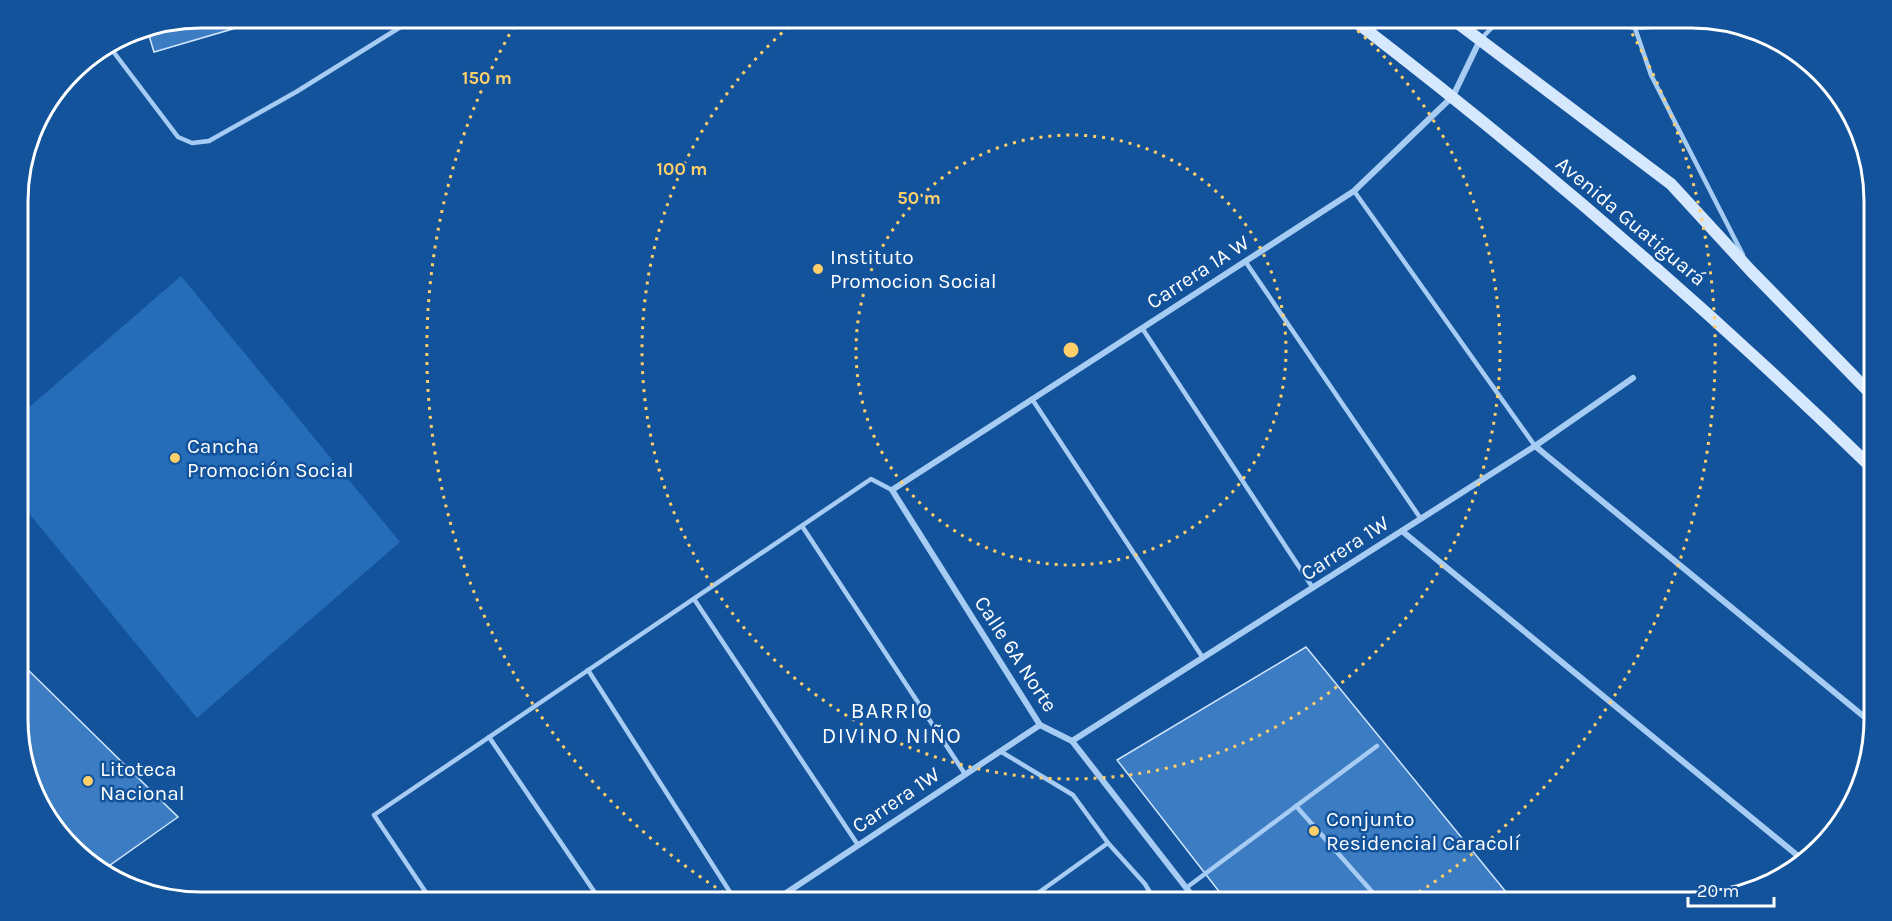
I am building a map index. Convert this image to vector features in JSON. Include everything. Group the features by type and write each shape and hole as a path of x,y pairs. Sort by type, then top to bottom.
{"street":[{"name":"Avenida Guatiguará","path":"1364,28 1453,96 1681,289 1792,390 1864,460"},
{"name":"Avenida Guatiguará","path":"1464,28 1671,184 1751,271 1864,387"},
{"name":"Carrera 1A W","path":"892,490 1354,191 1453,96 1480,40"},
{"name":"Carrera 1W","path":"1072,741 1535,446 1633,378"},
{"path":"1535,446 1864,716"},
{"name":"Calle 6A Norte","path":"892,490 1040,725 1072,741 1189,892"},
{"path":"1402,531 1797,855"},
{"name":"Carrera 1W","path":"788,892 1040,725"}],"lane":[{"path":"114,53 178,137 192,143 209,141 287,98 399,28"},
{"path":"1480,40 1491,28"},
{"path":"1635,28 1651,75 1751,271"},
{"path":"1354,191 1535,446"},
{"path":"1245,261 1421,519"},
{"path":"1142,328 1312,588"},
{"path":"1032,399 1203,658"},
{"path":"426,892 374,815 871,479 892,490"},
{"path":"802,526 965,774"},
{"path":"694,599 858,845"},
{"path":"588,670 730,892"},
{"path":"489,738 594,892"},
{"path":"1186,888 1377,747"},
{"path":"1000,751 1073,795 1108,843 1149,892"},
{"path":"1296,806 1372,892"},
{"path":"1039,892 1108,843"}],"shaded area":[{"name":"Cancha Promoción Social","path":"181,276 400,542 197,718 28,512 29,408"}],"building":[{"path":"201,28 236,28 154,52 149,37 157,34"},
{"name":"Conjunto Residencial Caracolí","path":"1306,647 1506,892 1219,892 1117,760"},
{"name":"Litoteca Nacional","path":"28,670 178,817 109,866 87,850 71,834 52,806 34,764 28,720"}],"place":[{"name":"Instituto Promocion Social","path":"818,269"},
{"name":"Cancha Promoción Social","path":"175,458"},
{"name":"Litoteca Nacional","path":"88,781"},
{"name":"Conjunto Residencial Caracolí","path":"1314,831"}],"district":[{"name":"BARRIO DIVINO NIÑO","path":"892,722"}]}
